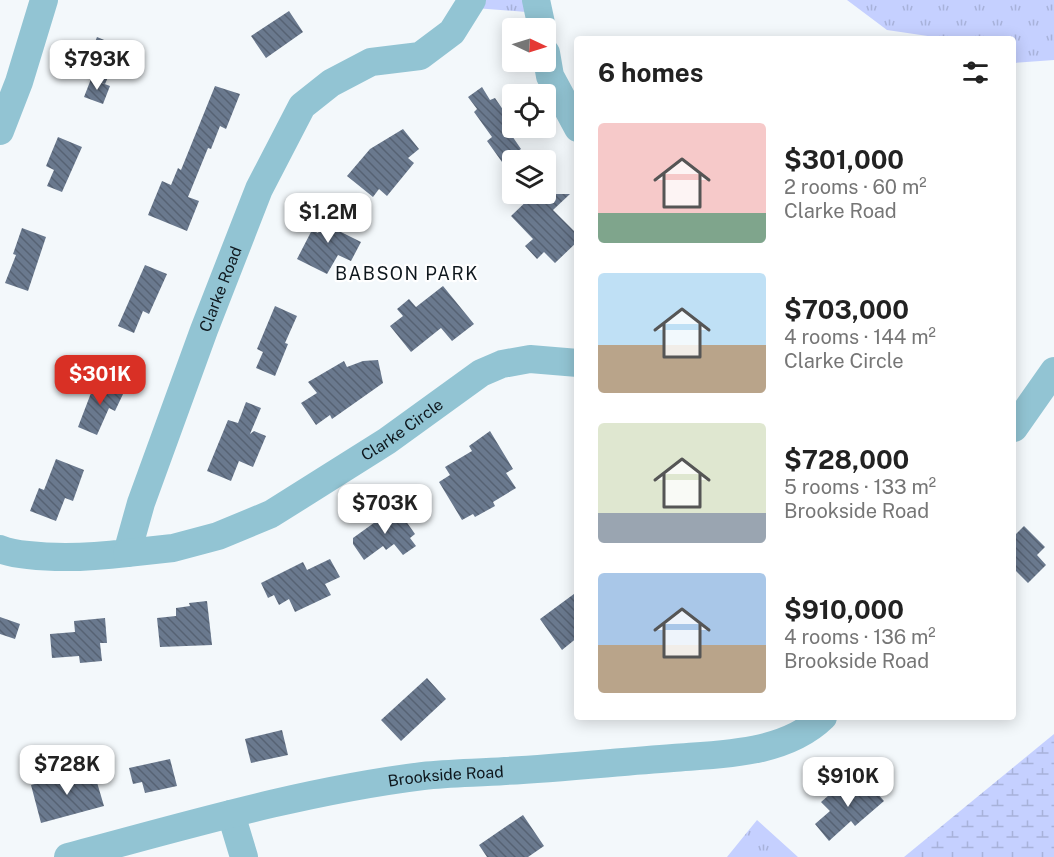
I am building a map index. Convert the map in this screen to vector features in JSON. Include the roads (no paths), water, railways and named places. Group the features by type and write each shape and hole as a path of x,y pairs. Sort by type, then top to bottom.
{"street":[{"path":"0,131 19,82 44,0"},
{"name":"Clarke Road","path":"128,553 141,503 204,330 259,189 302,106 331,83 371,62 420,56 452,32 472,0"},
{"path":"536,0 540,18"},
{"path":"549,72 574,121"},
{"name":"Clarke Circle","path":"128,553 172,548 218,536 271,514 387,441 481,373 502,364 530,359 574,363"},
{"path":"1016,425 1054,371"},
{"path":"0,549 51,558 86,558 128,553"},
{"name":"Brookside Road","path":"68,857 296,798 424,776 723,754 761,748 789,740 820,720"},
{"path":"231,814 244,857"}],"district":[{"name":"BABSON PARK","path":"407,273"}]}
